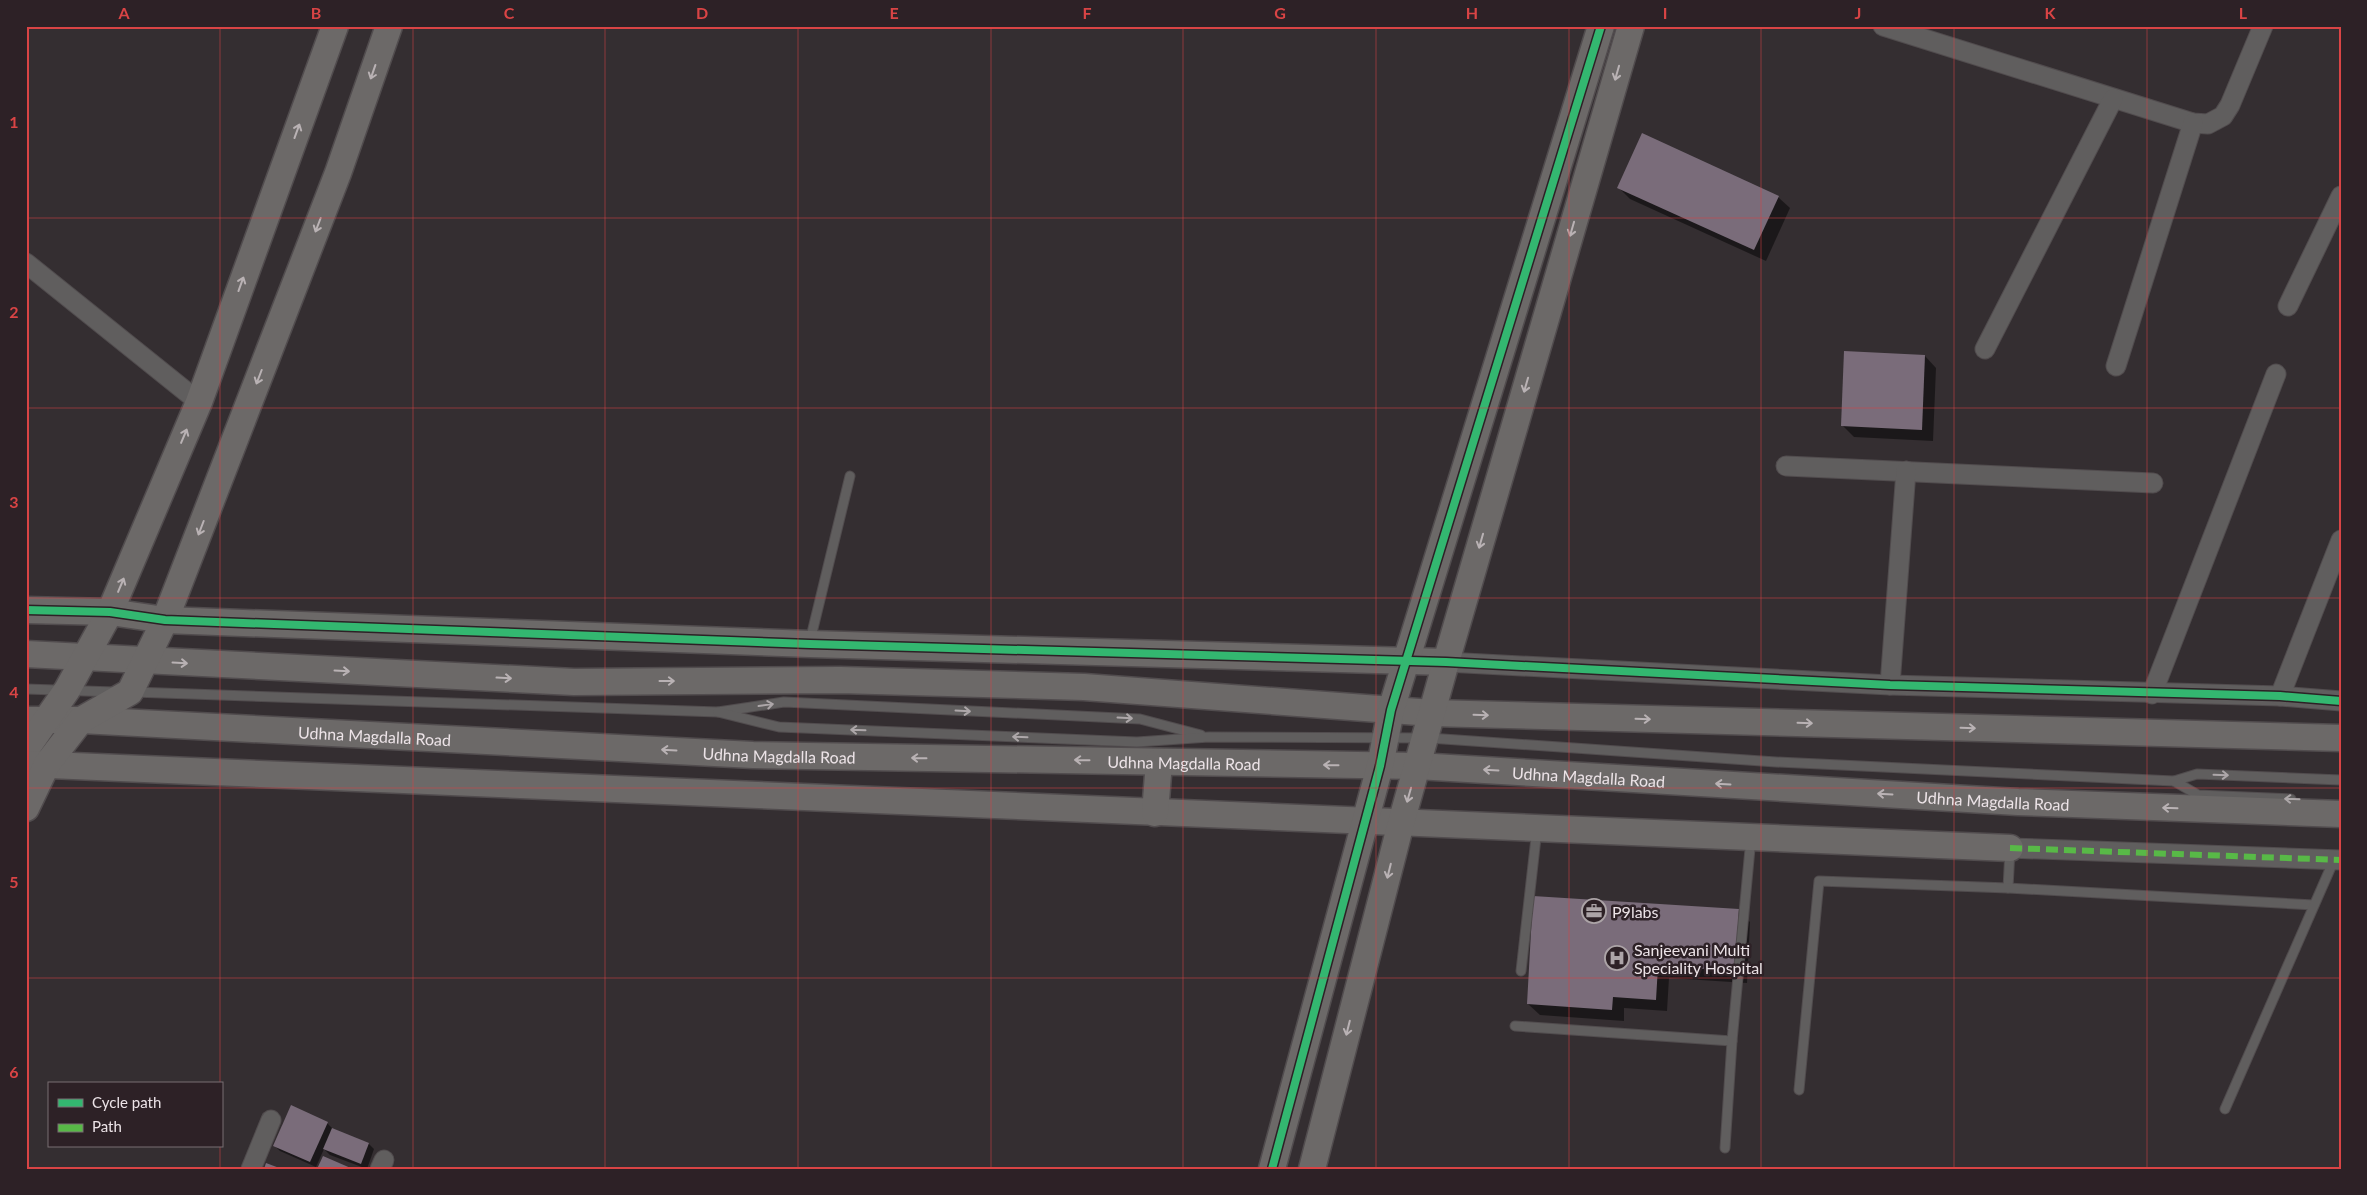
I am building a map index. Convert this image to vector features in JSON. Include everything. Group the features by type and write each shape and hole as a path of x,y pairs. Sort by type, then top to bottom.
{"street":[{"path":"26,808 36,720 67,690 88,656 110,612 199,402 335,26"},
{"path":"33,759 81,720 130,692 146,661 165,620 338,174 389,26"},
{"path":"1272,1169 1380,766 1391,710 1601,26"},
{"path":"1312,1169 1401,823 1631,26"},
{"path":"1883,26 2113,100 2193,123 2208,124 2223,116 2263,26"},
{"path":"1985,349 2113,100"},
{"path":"2116,366 2193,123"},
{"path":"2288,306 2341,196"},
{"path":"26,263 199,402"},
{"path":"2152,694 2276,374"},
{"path":"1786,466 2153,483"},
{"path":"1890,685 1906,471"},
{"path":"2280,696 2341,540"},
{"path":"26,610 110,612 165,620 810,644 1446,662 1890,685 2152,694 2280,696 2341,701"},
{"path":"26,654 574,682 840,680 1084,687 1432,713 2341,738"},
{"name":"Udhna Magdalla Road","path":"36,720 81,720 753,755 1417,766 2018,802 2341,814"},
{"path":"33,759 1156,813 2337,860"},
{"path":"1156,813 1159,762"},
{"path":"251,1169 271,1120"}],"lane":[{"path":"810,644 850,476"},
{"path":"26,689 718,712 784,702 1140,718 1208,737"},
{"path":"718,712 779,727 1136,742 1208,737 1425,738 1776,762 2174,781 2197,774 2341,780"},
{"path":"2174,781 2198,795 2303,800"},
{"path":"1521,971 1537,829"},
{"path":"1725,1148 1732,1041 1751,838"},
{"path":"2008,888 2010,848"},
{"path":"2225,1109 2314,905 2337,860"},
{"path":"1798,1090 1819,881 2008,888 2314,905"},
{"path":"1515,1026 1732,1041"}],"building":[{"path":"1642,133 1779,196 1754,250 1617,188"},
{"path":"1844,351 1925,355 1922,430 1841,426"},
{"path":"1533,896 1739,909 1735,971 1658,966 1656,1000 1613,997 1612,1010 1527,1004"},
{"path":"291,1105 328,1122 310,1162 273,1146"},
{"path":"332,1128 369,1143 361,1164 323,1149"},
{"path":"323,1156 353,1169 317,1169"},
{"path":"266,1163 282,1169 264,1169"}],"marked path":[{"path":"2010,848 2341,860"}],"cycle path":[{"path":"1272,1169 1380,766 1391,710 1601,26"},
{"path":"26,610 110,612 165,620 810,644 1446,662 1890,685 2280,696 2341,701"}],"place":[{"name":"P9labs","path":"1594,911"},
{"name":"Sanjeevani Multi Speciality Hospital","path":"1617,958"}]}
